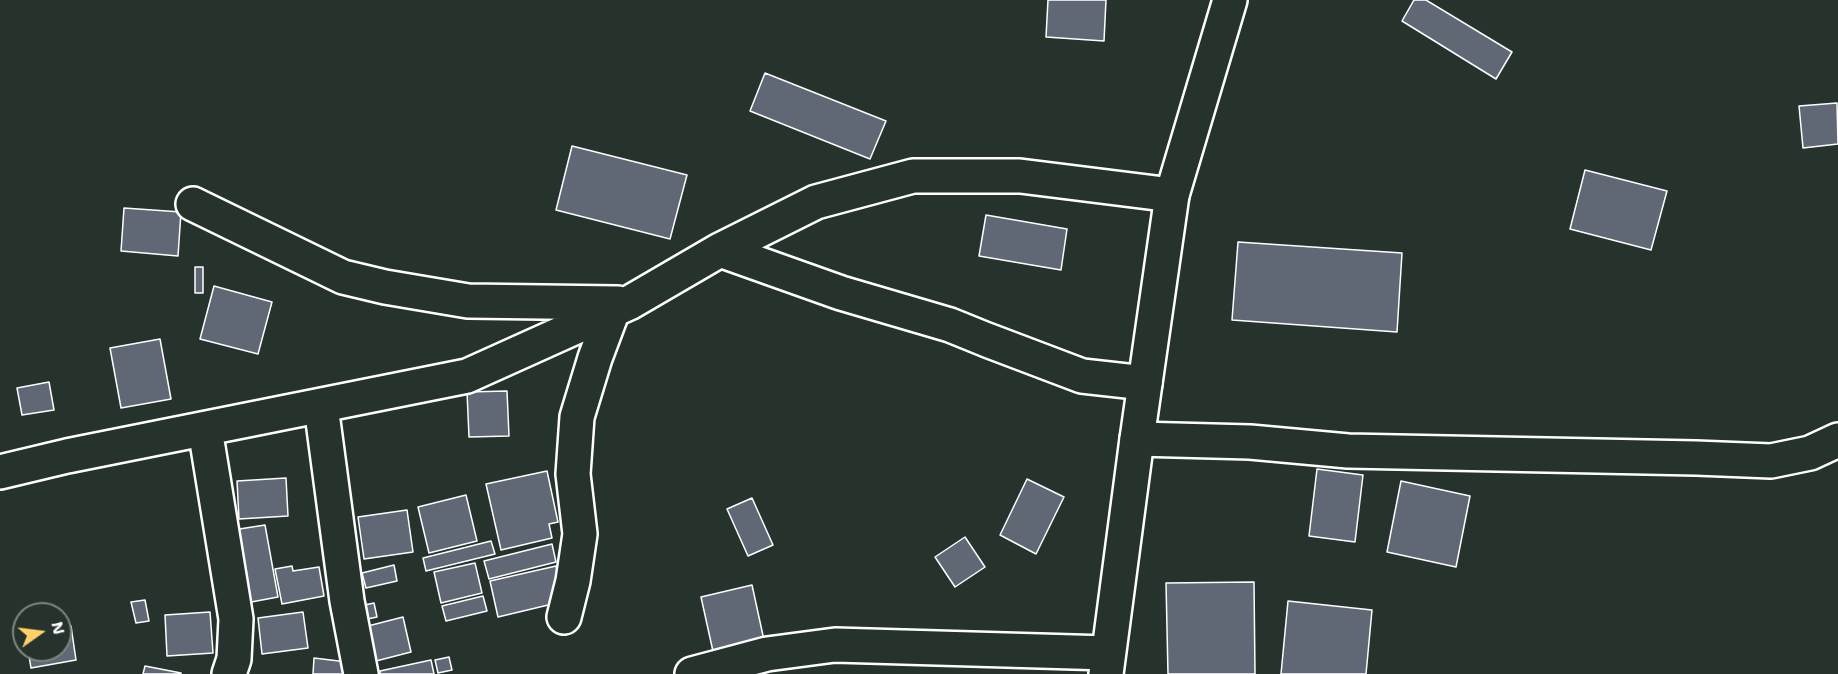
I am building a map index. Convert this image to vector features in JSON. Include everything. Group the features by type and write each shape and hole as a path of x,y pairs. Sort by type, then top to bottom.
{"street":[{"path":"692,674 767,654 835,645 1107,663 1172,195 1230,0"},
{"path":"0,472 67,456 467,376 621,307 720,250 816,202 913,177 1020,176 1172,195"},
{"path":"193,204 343,277 385,287 468,301 621,307"},
{"path":"720,250 841,293 950,324 1082,376 1145,383"},
{"path":"564,617 573,581 580,534 573,474 577,417 595,358 621,307"},
{"path":"321,406 347,600 361,674"},
{"path":"206,429 236,619 234,659 229,674"},
{"path":"1137,440 1250,442 1348,451 1771,461 1810,453 1838,440"}],"building":[{"path":"1048,0 1106,0 1104,41 1046,37"},
{"path":"1414,0 1426,0 1512,52 1496,79 1402,21"},
{"path":"765,73 886,121 870,159 750,111"},
{"path":"1837,103 1838,144 1803,148 1799,106"},
{"path":"572,146 687,175 670,239 556,210"},
{"path":"1585,170 1667,191 1651,250 1570,229"},
{"path":"124,208 181,212 178,256 121,251"},
{"path":"986,215 1067,229 1061,270 979,256"},
{"path":"1238,242 1402,253 1397,332 1232,320"},
{"path":"195,267 203,267 203,293 195,293"},
{"path":"214,286 272,302 258,354 200,339"},
{"path":"160,339 171,399 121,408 110,348"},
{"path":"49,382 54,410 22,415 17,388"},
{"path":"507,391 509,436 469,437 467,392"},
{"path":"1317,469 1363,475 1355,542 1309,536"},
{"path":"547,471 558,522 549,524 552,538 501,550 486,484"},
{"path":"286,478 288,516 239,519 237,481"},
{"path":"1027,479 1064,497 1036,554 1000,535"},
{"path":"1401,481 1470,496 1456,567 1387,552"},
{"path":"466,495 477,541 429,553 418,507"},
{"path":"752,498 773,545 748,556 727,509"},
{"path":"407,510 413,552 364,559 358,517"},
{"path":"265,525 278,597 246,603 233,530"},
{"path":"965,537 985,567 955,587 935,557"},
{"path":"491,541 495,554 426,571 423,558"},
{"path":"552,544 556,562 489,579 484,561"},
{"path":"475,563 482,593 441,603 434,572"},
{"path":"394,565 397,581 366,588 362,573"},
{"path":"292,566 293,571 319,567 324,596 282,604 275,569"},
{"path":"556,566 565,601 498,617 490,581"},
{"path":"1254,582 1255,674 1168,674 1166,583"},
{"path":"752,585 767,654 716,665 701,597"},
{"path":"483,596 487,611 446,621 442,606"},
{"path":"145,600 149,621 136,623 131,602"},
{"path":"1288,601 1372,610 1366,674 1281,674"},
{"path":"374,603 377,617 363,620 360,606"},
{"path":"210,612 213,653 167,656 165,615"},
{"path":"303,612 308,648 262,654 258,618"},
{"path":"403,617 411,652 376,661 368,626"},
{"path":"72,633 76,660 72,661"},
{"path":"449,657 452,670 438,673 435,660"},
{"path":"314,658 347,662 345,674 313,674"},
{"path":"431,660 434,674 380,674 380,671"},
{"path":"30,662 65,662 31,668"},
{"path":"145,666 181,673 181,674 143,674"}]}
